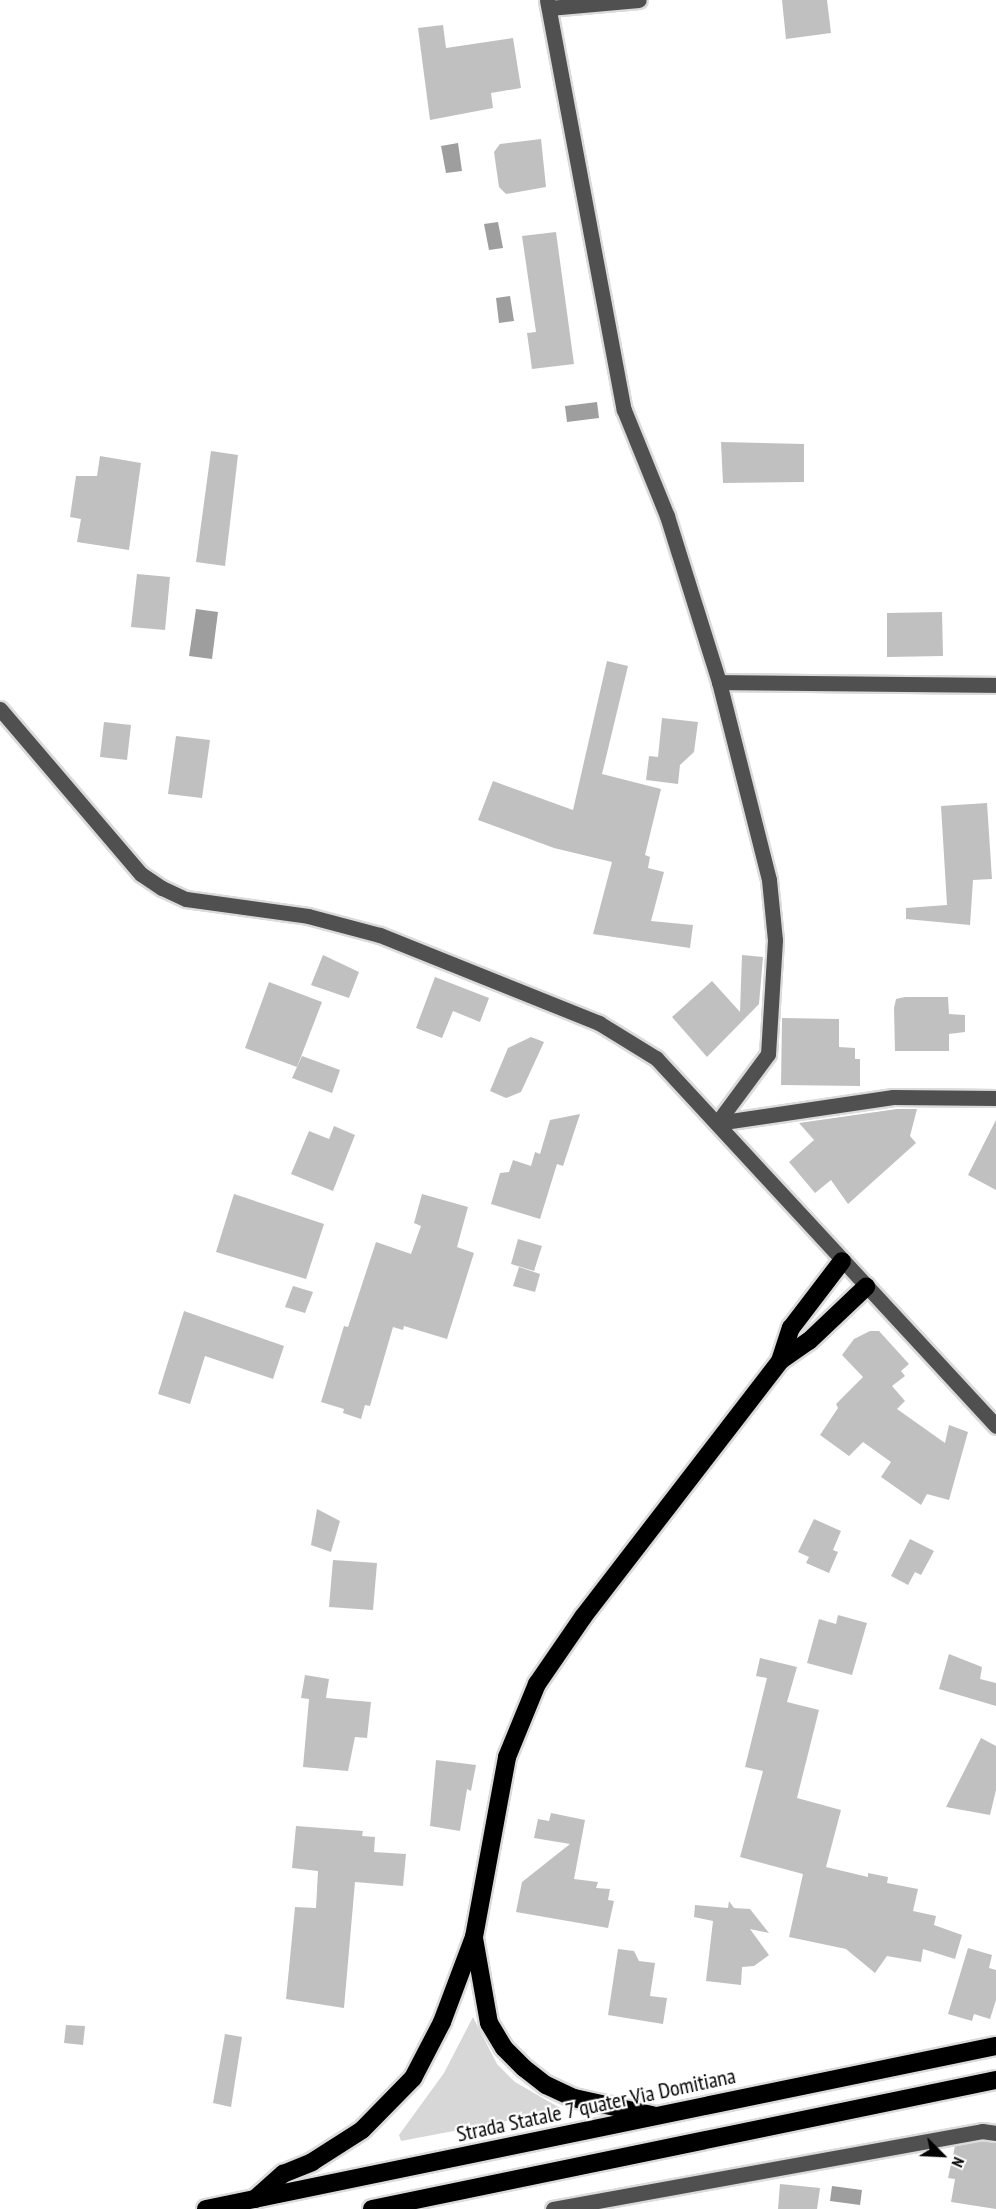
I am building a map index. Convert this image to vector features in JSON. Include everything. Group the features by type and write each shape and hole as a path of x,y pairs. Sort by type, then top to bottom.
{"highway":[{"path":"780,1362 796,1320 842,1261"},
{"path":"255,2199 283,2174 312,2162 362,2130 413,2078 442,2022 474,1937 507,1757 537,1684 577,1624 780,1362 809,1341 866,1287"},
{"path":"474,1937 489,2024 524,2068 546,2085 574,2098 656,2116"},
{"name":"Strada Statale 7 quater Via Domitiana","path":"206,2209 996,2046"},
{"path":"372,2209 996,2080"}],"street":[{"path":"639,0 548,4 624,410 667,516 720,682 769,880 775,940 768,1054 717,1123"},
{"path":"720,682 996,686"},
{"path":"0,709 141,874 162,888 186,899 308,916 380,935 537,996 599,1023 656,1058 996,1426"},
{"path":"717,1123 893,1097 996,1098"},
{"path":"553,2209 982,2131 996,2133"}],"shaded area":[{"path":"458,143 462,171 446,173 441,146"},
{"path":"498,222 503,248 489,250 484,224"},
{"path":"510,296 514,321 499,323 496,298"},
{"path":"597,402 599,418 567,422 565,406"},
{"path":"196,609 218,612 212,659 189,656"},
{"path":"473,2017 497,2064 515,2082 560,2108 559,2111 401,2141 399,2135 444,2073"},
{"path":"832,2186 862,2190 860,2205 830,2201"}],"building":[{"path":"782,0 827,0 831,33 786,39"},
{"path":"443,25 446,48 513,38 521,88 491,93 493,108 430,120 418,28"},
{"path":"541,139 546,187 506,194 499,187 494,152 500,144"},
{"path":"556,232 574,364 532,369 527,333 536,332 522,236"},
{"path":"721,442 804,444 804,482 723,483"},
{"path":"211,451 238,455 225,566 196,562"},
{"path":"100,456 141,463 129,550 77,542 81,519 70,517 76,476 97,476"},
{"path":"137,574 170,577 165,630 131,627"},
{"path":"942,612 943,656 887,657 887,613"},
{"path":"607,661 628,666 602,774 661,789 645,855 650,857 648,868 664,872 651,921 693,925 690,948 593,934 612,862 554,848 478,820 493,781 573,810"},
{"path":"662,718 698,722 694,752 680,765 678,784 646,780 649,756 658,757"},
{"path":"104,722 131,725 127,760 100,757"},
{"path":"176,736 210,740 202,798 168,794"},
{"path":"987,803 992,879 973,880 970,925 906,919 906,908 947,905 941,806"},
{"path":"323,955 359,972 349,998 311,985"},
{"path":"742,955 763,957 759,1004 707,1057 672,1017 712,981 740,1012"},
{"path":"435,977 489,998 480,1022 453,1011 442,1038 416,1028"},
{"path":"269,982 322,1002 297,1067 245,1048"},
{"path":"948,997 949,1014 965,1015 965,1032 949,1034 949,1051 895,1051 894,1008 896,999"},
{"path":"782,1018 839,1019 839,1047 855,1048 855,1059 860,1059 860,1086 781,1085"},
{"path":"531,1037 544,1042 521,1092 506,1098 490,1091 508,1048"},
{"path":"302,1056 340,1070 332,1093 292,1078"},
{"path":"897,1109 917,1109 910,1136 916,1143 848,1204 831,1180 815,1193 789,1162 814,1140 799,1123"},
{"path":"580,1114 563,1166 557,1164 540,1219 491,1204 500,1173 509,1172 513,1160 531,1166 535,1152 540,1154 550,1120"},
{"path":"996,1120 996,1190 968,1175"},
{"path":"334,1126 355,1135 333,1191 291,1174 309,1131 329,1139"},
{"path":"234,1194 324,1224 306,1279 216,1252"},
{"path":"422,1194 468,1207 457,1247 474,1253 447,1339 404,1326 403,1330 393,1327 370,1406 365,1405 361,1419 343,1413 344,1409 321,1402 344,1326 348,1327 376,1242 411,1254 421,1226 414,1223"},
{"path":"518,1239 542,1246 534,1271 511,1264"},
{"path":"519,1267 540,1274 535,1292 513,1286"},
{"path":"293,1286 313,1292 305,1313 285,1307"},
{"path":"184,1311 284,1346 273,1379 205,1356 190,1404 158,1394"},
{"path":"870,1331 879,1331 909,1364 901,1371 905,1376 892,1386 905,1401 897,1409 945,1443 949,1425 968,1432 949,1500 927,1494 921,1505 881,1477 891,1462 863,1442 849,1456 820,1435 838,1408 836,1404 863,1377 842,1355 854,1339"},
{"path":"317,1509 340,1521 331,1552 311,1545"},
{"path":"814,1519 841,1531 833,1550 838,1552 829,1573 806,1563 809,1557 798,1552"},
{"path":"910,1539 934,1551 921,1575 915,1572 908,1585 891,1576"},
{"path":"333,1560 377,1563 373,1610 329,1607"},
{"path":"838,1615 867,1623 852,1675 807,1663 819,1619 836,1624"},
{"path":"949,1654 982,1667 980,1679 996,1683 996,1706 939,1689"},
{"path":"760,1658 797,1667 787,1702 819,1710 797,1798 841,1810 826,1867 868,1877 868,1873 888,1877 887,1883 918,1889 913,1911 936,1916 934,1925 962,1935 955,1959 923,1949 921,1962 887,1956 875,1973 846,1949 789,1937 803,1874 740,1857 763,1771 745,1767 767,1678 756,1676"},
{"path":"305,1675 329,1679 326,1698 371,1702 367,1738 355,1737 348,1771 303,1767 309,1699 301,1698"},
{"path":"981,1738 996,1746 996,1790 990,1815 946,1807"},
{"path":"436,1760 476,1765 471,1791 467,1789 460,1831 430,1826"},
{"path":"551,1813 585,1820 574,1879 598,1882 596,1888 610,1889 608,1900 614,1901 608,1928 516,1912 522,1882 570,1844 534,1838 538,1819 549,1821"},
{"path":"296,1826 363,1831 362,1836 375,1837 374,1852 406,1854 403,1886 355,1882 344,2008 286,1999 295,1907 316,1908 318,1871 292,1868"},
{"path":"729,1901 734,1908 750,1909 769,1933 750,1929 769,1955 754,1966 742,1967 741,1985 706,1981 713,1921 694,1917 695,1905 728,1908"},
{"path":"968,1948 992,1955 989,1968 996,1970 996,2000 990,2019 974,2014 972,2021 948,2014"},
{"path":"618,1949 634,1951 639,1961 655,1963 650,1996 667,1998 663,2024 608,2015"},
{"path":"66,2025 85,2026 83,2045 64,2043"},
{"path":"225,2034 242,2037 231,2107 213,2103"},
{"path":"982,2141 996,2143 996,2209 951,2202 955,2179 948,2178 955,2146"},
{"path":"780,2184 820,2188 817,2209 778,2209"}]}
